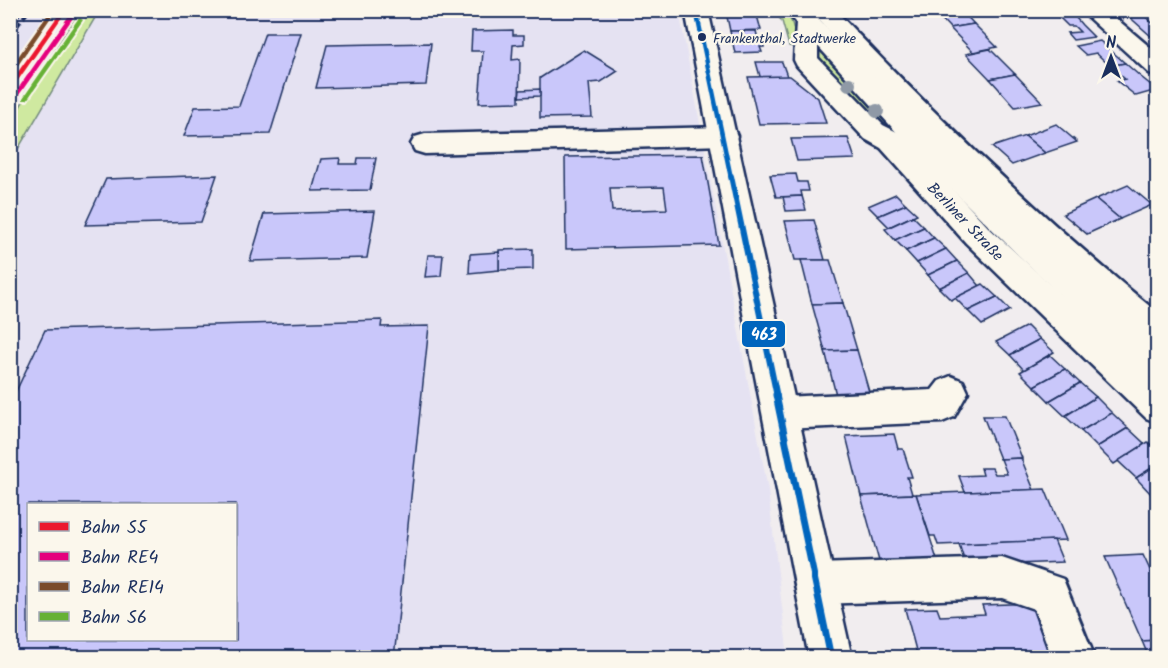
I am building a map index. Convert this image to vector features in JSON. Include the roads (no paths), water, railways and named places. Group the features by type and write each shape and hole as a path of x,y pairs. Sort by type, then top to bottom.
{"main road":[{"path":"696,10 782,413 831,657"},
{"path":"1091,10 1158,67"},
{"path":"807,13 900,97 1021,212 1158,333"},
{"name":"Berliner Straße","path":"807,13 806,60 874,132 891,141 977,235 1158,407"},
{"name":"Berliner Straße","path":"807,13 930,151 1010,229 1158,365"},
{"path":"425,144 724,136"},
{"path":"782,413 942,406 951,392"},
{"path":"817,584 1002,578 1048,594 1074,657"}],"railway":[{"path":"10,35 29,10"}],"rail line":[{"name":"RE14","path":"10,73 54,10"},
{"name":"S5","path":"10,88 65,10"},
{"name":"RE4","path":"17,94 72,15"},
{"name":"S6","path":"25,99 80,20"}],"place":[{"name":"Frankenthal, Stadtwerke","path":"702,37"}]}
